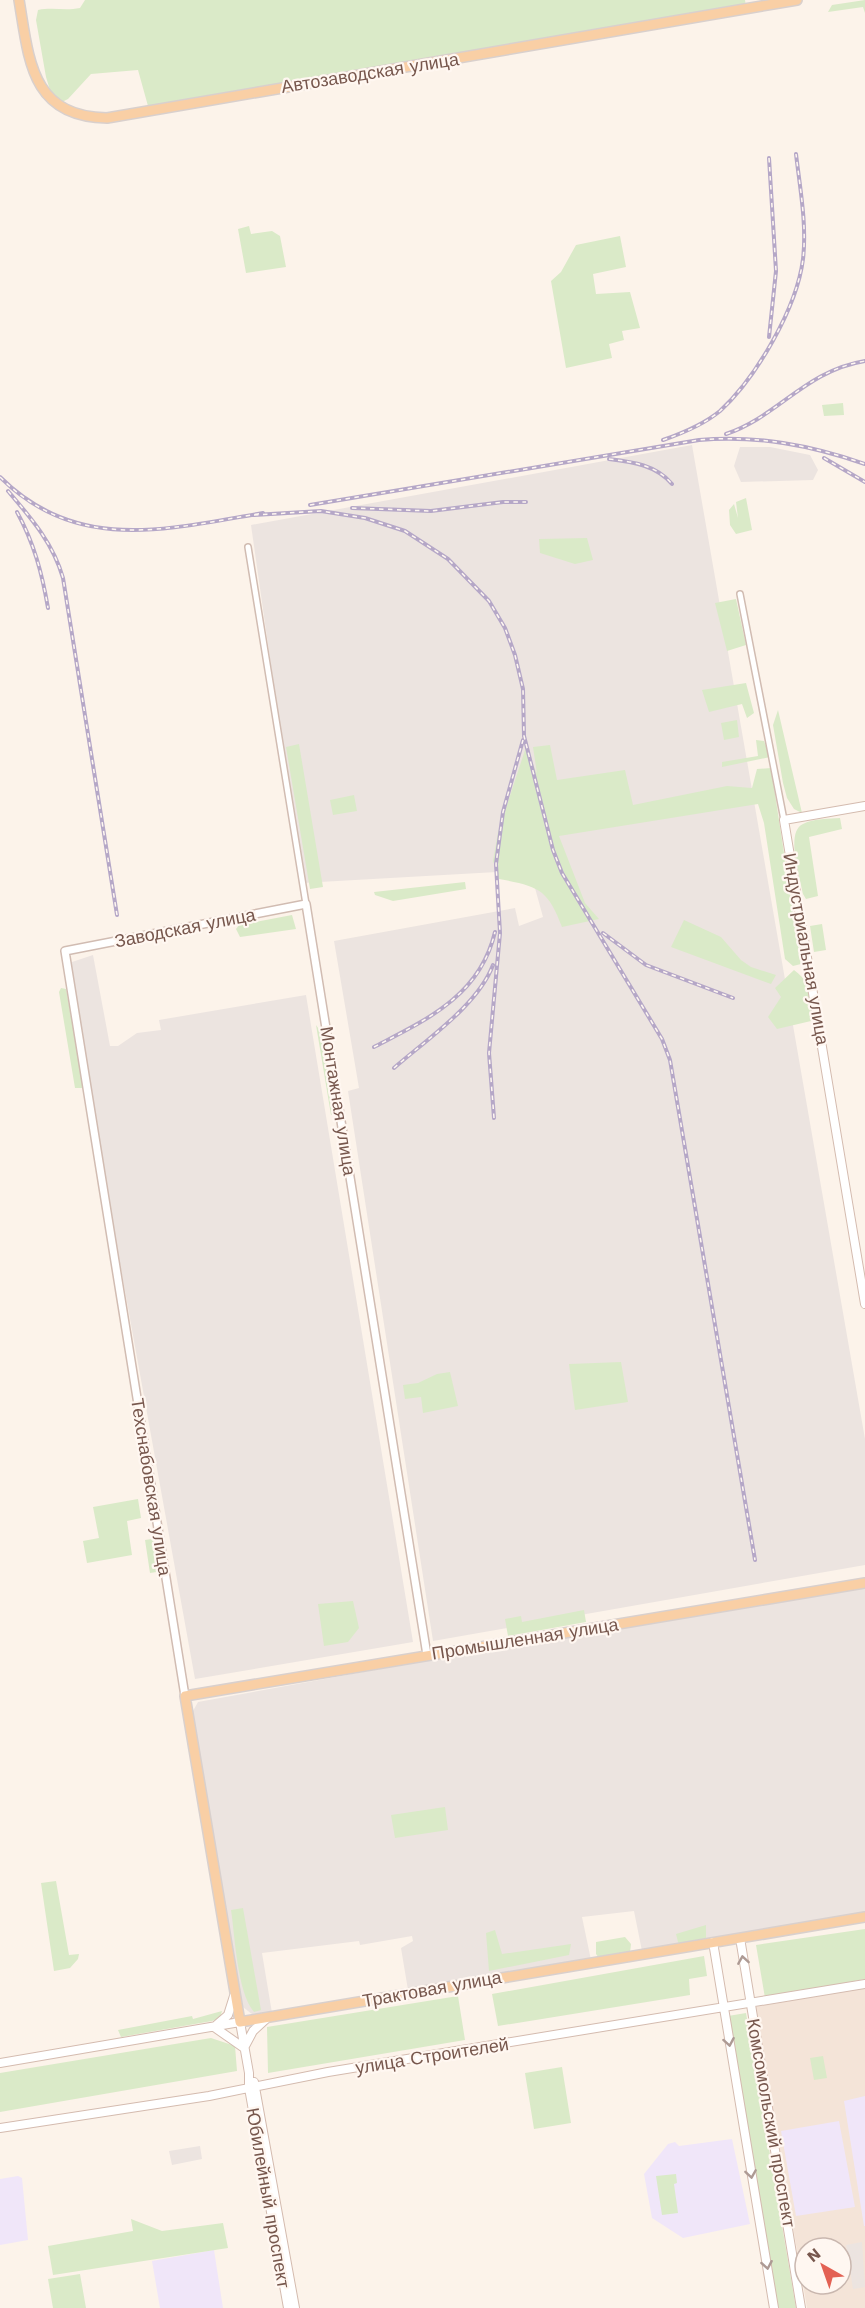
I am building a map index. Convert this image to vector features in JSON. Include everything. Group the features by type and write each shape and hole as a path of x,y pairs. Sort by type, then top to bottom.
{"main road":[{"name":"Автозаводская улица","path":"19,0 32,69 40,86 63,109 74,114 97,117 152,111 797,0"},
{"path":"784,819 865,806"},
{"name":"Индустриальная улица","path":"784,819 865,1304"},
{"name":"Промышленная улица","path":"185,1696 865,1583"},
{"name":"Техснабовская улица","path":"185,1696 240,2022"},
{"name":"Трактовая улица","path":"0,2063 865,1917"},
{"name":"Комсомольский проспект","path":"740,1938 801,2308"},
{"name":"Комсомольский проспект","path":"713,1942 774,2308"},
{"name":"улица Строителей","path":"0,2128 865,1984"},
{"path":"235,1995 246,2013 266,2019"},
{"path":"235,1995 228,2015 214,2027 244,2048"},
{"path":"244,2048 253,2031 266,2019"},
{"path":"240,2022 295,2308"},
{"name":"Юбилейный проспект","path":"252,2087 288,2308"}],"street":[{"name":"Монтажная улица","path":"248,547 427,1654"},
{"name":"Индустриальная улица","path":"740,594 784,819"},
{"name":"Заводская улица","path":"64,951 306,904"},
{"name":"Техснабовская улица","path":"64,951 185,1696"}],"shaded area":[{"path":"692,445 865,1439 865,1565 433,1641 348,1091 359,1088 334,941 515,908 519,926 543,917 530,870 302,883 251,525"},
{"path":"740,447 770,447 810,455 818,470 813,480 741,482 734,466"},
{"path":"93,955 110,1046 118,1046 137,1033 161,1030 159,1020 306,995 413,1642 195,1679 66,964"},
{"path":"865,1586 865,1914 642,1951 634,1911 582,1917 591,1960 408,1990 401,1948 413,1941 412,1936 360,1945 359,1941 262,1953 272,2013 253,2015 243,2007 192,1725 193,1711 198,1702 595,1630"},
{"path":"865,1988 865,2308 807,2308 805,2296 853,2296 853,2236 795,2236 755,2007"},
{"path":"865,2096 865,2226 864,2226 844,2101"},
{"path":"839,2121 855,2207 796,2216 781,2131"},
{"path":"732,2139 750,2224 683,2238 652,2218 644,2174 668,2144 675,2142 679,2146"},
{"path":"200,2146 202,2159 172,2165 169,2151"},
{"path":"18,2176 22,2178 28,2240 0,2245 0,2179"},
{"path":"862,2242 865,2287 853,2289 853,2244"},
{"path":"214,2250 223,2308 160,2308 152,2261"}],"green space":[{"path":"85,0 745,0 746,6 148,106 138,70 91,74 68,99 62,102 50,90 36,20 38,10 80,8"},
{"path":"865,0 865,13 863,7 828,12 832,5"},
{"path":"249,226 251,234 272,231 280,236 286,267 246,273 238,229"},
{"path":"620,236 626,267 593,274 596,294 630,292 640,328 622,331 624,340 609,344 612,358 566,368 551,281 561,272 576,245"},
{"path":"843,403 844,415 824,416 822,405"},
{"path":"746,498 752,530 736,534 730,525 729,510 734,504 738,518 736,502"},
{"path":"587,538 593,560 575,564 540,553 539,539"},
{"path":"736,599 746,645 727,651 715,603"},
{"path":"746,683 754,713 747,718 742,704 709,712 702,690"},
{"path":"778,710 802,813 794,809 787,798 783,783 773,725"},
{"path":"737,720 739,737 724,740 721,723"},
{"path":"756,740 764,741 770,757 722,767 722,762 758,756"},
{"path":"299,744 323,887 310,889 286,747"},
{"path":"550,745 557,780 625,770 633,805 727,786 752,788 757,769 771,768 801,964 793,966 785,959 764,823 758,804 559,836 585,903 599,919 562,927 552,904 540,891 523,884 499,879 493,861 498,832 526,747 537,774 533,747"},
{"path":"354,795 357,811 333,815 330,800"},
{"path":"840,818 842,829 809,837 818,896 806,899 795,856 795,836 803,824 822,819"},
{"path":"465,882 466,889 393,901 375,895 374,892"},
{"path":"292,915 296,929 240,937 236,929 239,925"},
{"path":"684,920 721,937 741,960 751,967 776,975 771,984 671,947"},
{"path":"822,924 826,950 814,952 810,926"},
{"path":"794,970 811,992 813,1014 811,1021 777,1029 768,1017 781,997 775,988"},
{"path":"61,988 66,989 84,1088 75,1088 59,992"},
{"path":"316,1025 323,1035 335,1114 331,1115"},
{"path":"621,1362 628,1402 575,1410 569,1364"},
{"path":"450,1372 458,1406 423,1413 421,1397 405,1399 403,1385 418,1383 437,1374"},
{"path":"138,1499 141,1518 127,1521 132,1555 87,1563 83,1541 99,1538 93,1507"},
{"path":"158,1538 163,1571 150,1573 145,1540"},
{"path":"353,1601 359,1628 348,1642 324,1646 318,1604"},
{"path":"584,1610 586,1622 508,1636 505,1619 521,1616 522,1622"},
{"path":"445,1807 448,1830 395,1838 391,1815"},
{"path":"56,1881 69,1955 79,1954 78,1959 70,1968 54,1971 41,1883"},
{"path":"243,1908 261,2010 254,2012 248,2003 240,1978 231,1910"},
{"path":"706,1925 706,1941 679,1946 676,1934"},
{"path":"865,1929 865,1979 765,1998 756,1945"},
{"path":"495,1930 502,1954 571,1944 569,1955 489,1971 486,1933"},
{"path":"625,1937 631,1944 630,1953 599,1958 596,1954 596,1942"},
{"path":"704,1956 707,1976 689,1979 690,1995 498,2026 492,1994"},
{"path":"458,1996 465,2040 268,2073 267,2027"},
{"path":"222,2011 220,2018 212,2021 121,2037 118,2030 192,2016 193,2019"},
{"path":"746,2013 796,2308 778,2308 728,2016"},
{"path":"211,2038 235,2046 237,2071 0,2112 0,2073"},
{"path":"823,2056 827,2078 814,2080 810,2058"},
{"path":"562,2067 571,2123 534,2129 525,2073"},
{"path":"676,2174 677,2183 674,2184 678,2213 662,2215 656,2176"},
{"path":"131,2219 162,2231 223,2223 228,2248 53,2275 48,2246 133,2231"},
{"path":"80,2274 86,2308 53,2308 48,2279"}],"railway":[{"path":"663,440 693,428 720,411 747,380 784,320 799,278 804,246 796,154"},
{"path":"769,158 776,271 769,337"},
{"path":"726,434 762,416 825,374 865,361"},
{"path":"310,505 699,440 763,440 804,447 865,464"},
{"path":"824,458 865,482"},
{"path":"609,459 635,463 659,472 672,484"},
{"path":"0,477 30,501 60,517 92,526 125,530 158,529 263,513"},
{"path":"8,491 47,542 63,578 117,915"},
{"path":"352,508 431,511 503,502 526,502"},
{"path":"254,515 321,511 365,518 405,531 448,559 489,601 505,628 515,655 523,689 524,736 553,850 562,873 662,1039 670,1060 755,1560"},
{"path":"17,512 37,558 48,608"},
{"path":"494,1118 489,1053 500,933 496,864 503,812 523,740"},
{"path":"374,1047 431,1016 464,989 488,954 495,932"},
{"path":"603,933 646,965 733,998"},
{"path":"394,1068 464,1008 486,980 493,965"}]}
